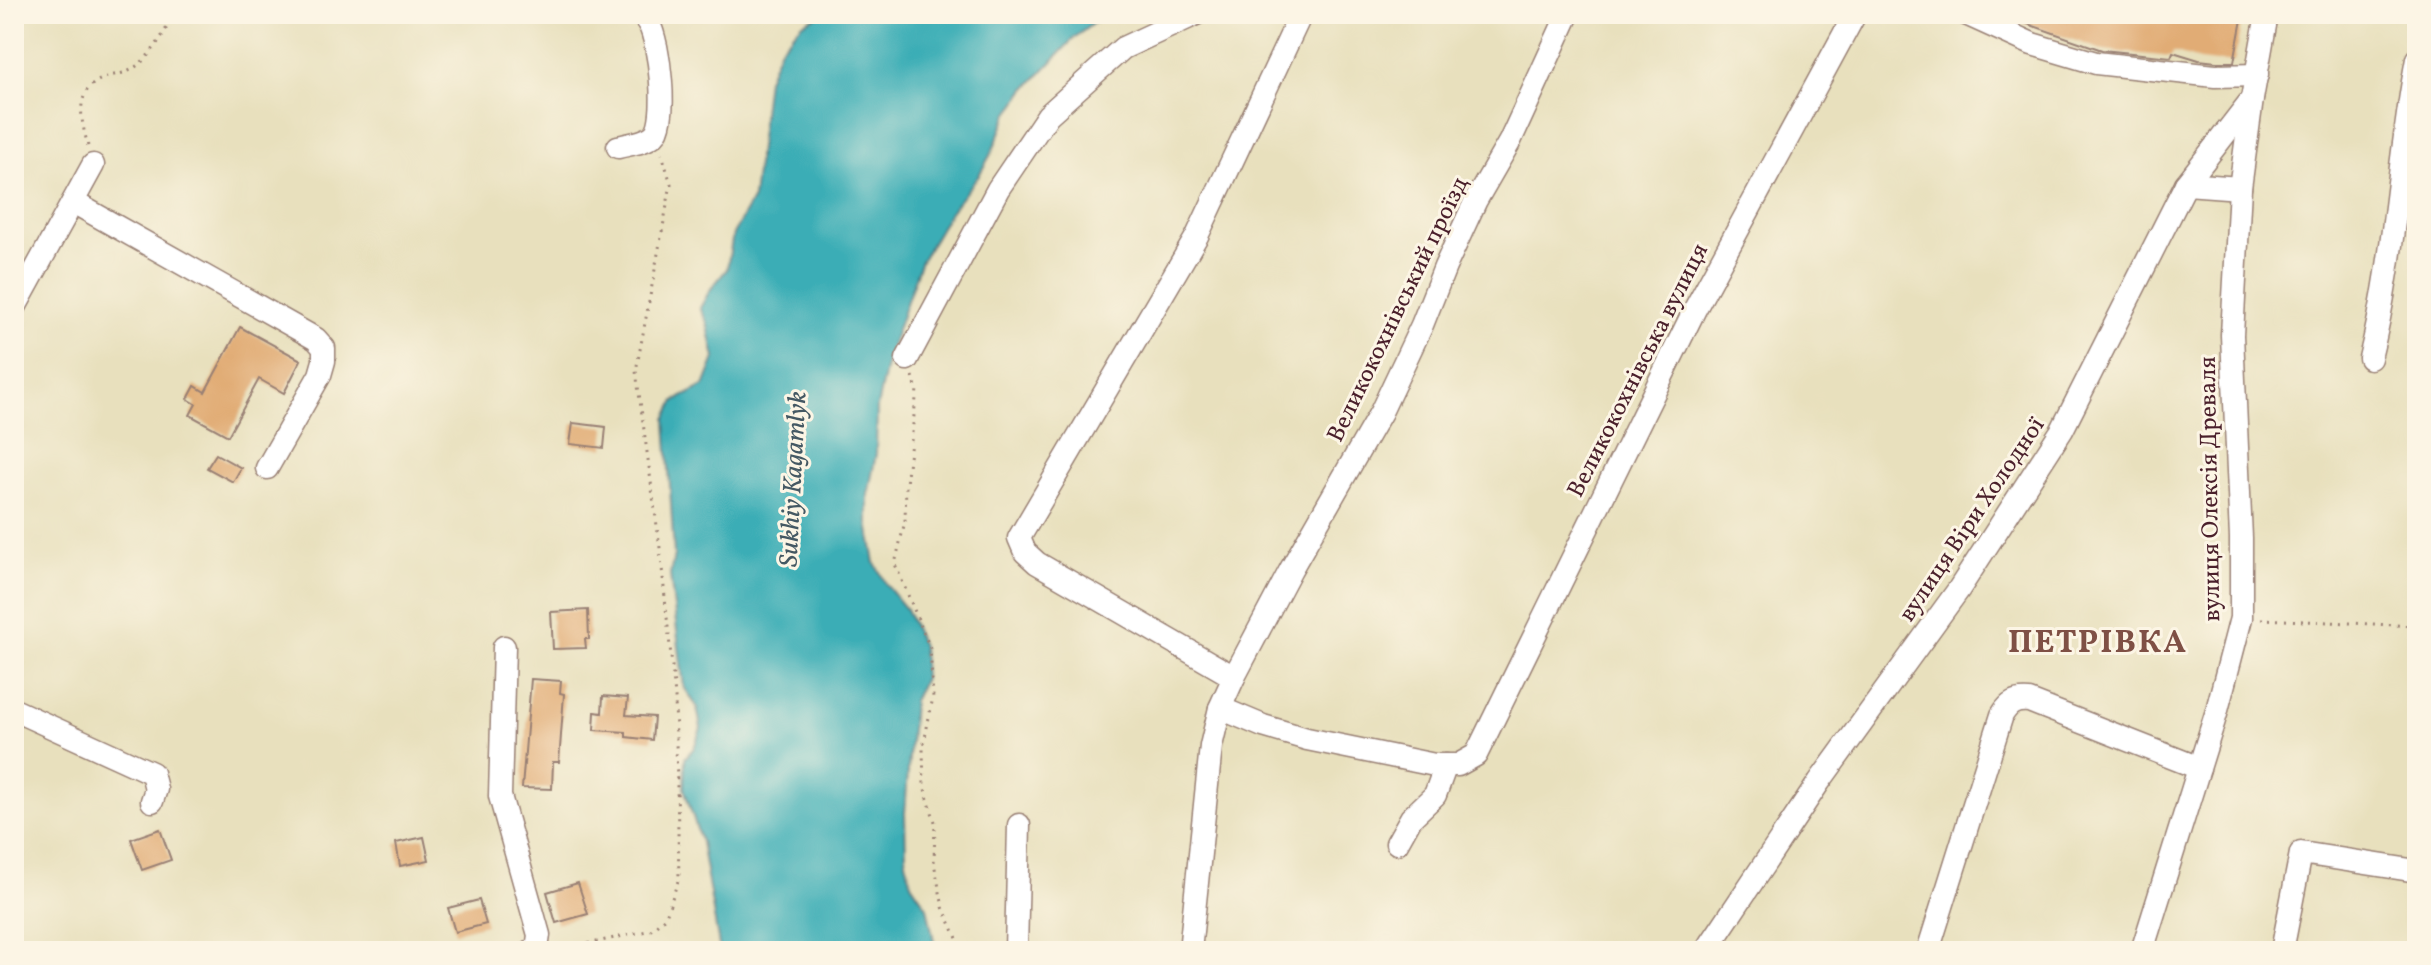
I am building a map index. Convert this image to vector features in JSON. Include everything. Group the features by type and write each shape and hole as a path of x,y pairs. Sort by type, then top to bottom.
{"street":[{"path":"618,147 644,141 656,133 662,119 662,83 650,26 642,14"},
{"path":"907,359 998,189 1048,115 1123,48 1196,14"},
{"path":"1234,677 1037,563 1025,552 1019,538 1197,236 1301,14"},
{"name":"Великокохнівський проїзд","path":"1220,708 1291,569 1381,412 1445,267 1510,141 1568,14"},
{"name":"Великокохнівська вулиця","path":"1446,765 1458,765 1476,755 1695,309 1855,14"},
{"path":"1966,14 2032,44 2096,63 2215,76 2257,75"},
{"name":"вулиця Олексія Древаля","path":"2142,951 2216,714 2241,618 2241,538 2232,335 2240,188 2267,14"},
{"path":"2370,358 2382,308 2417,59"},
{"name":"вулиця Віри Холодної","path":"1706,951 1819,782 1959,589 2062,430 2186,184 2252,99"},
{"path":"14,309 93,165"},
{"path":"2186,184 2240,188"},
{"path":"73,202 316,339 324,348 320,375 267,468"},
{"path":"504,647 500,796 539,935 534,950"},
{"path":"1928,951 2007,706 2016,700 2029,701 2199,768"},
{"path":"1190,951 1211,746 1220,708 1263,726 1307,739 1446,765 1435,795 1411,818 1397,843"},
{"path":"14,710 152,773 156,789 152,801"},
{"path":"1016,951 1019,825"},
{"path":"2282,951 2301,853 2417,871"}],"path":[{"path":"93,165 81,121 81,99 92,84 132,70 157,44 174,14"},
{"path":"534,950 592,943 651,930 666,916 679,878 675,696 660,548 636,371 671,184 656,133"},
{"path":"907,359 917,390 905,521 895,564 930,648 933,697 923,748 924,786 935,822 934,863 943,907 960,951"},
{"path":"2241,618 2417,626"}],"water":[{"name":"Sukhiy Kagamlyk","path":"822,14 1105,14 1074,38 1026,89 1007,116 979,175 949,213 920,263 888,356 877,407 876,454 868,495 868,523 875,563 887,586 906,609 922,646 924,678 913,701 905,813 906,861 911,883 927,907 936,951 720,951 701,842 684,788 685,758 694,748 701,728 697,707 684,687 670,575 674,555 666,419 675,401 704,386 715,358 707,322 700,308 727,269 733,234 753,198 767,79 780,48 803,23"}],"building":[{"path":"2004,14 2243,14 2234,62 2216,62 2173,52 2171,57 2102,50"},
{"path":"240,327 301,360 284,393 259,379 228,436 190,415 196,404 188,399 195,386 205,392"},
{"path":"573,423 606,427 604,448 570,444"},
{"path":"216,454 241,468 233,482 207,468"},
{"path":"588,610 589,639 585,639 586,648 553,649 551,612"},
{"path":"531,679 561,681 560,693 564,694 559,762 553,762 552,789 522,788"},
{"path":"603,696 628,698 626,715 654,717 652,740 626,737 626,732 594,730 595,712 602,713"},
{"path":"160,829 171,860 142,870 131,839"},
{"path":"424,837 429,860 400,866 396,843"},
{"path":"578,883 588,914 556,923 547,892"},
{"path":"479,900 486,924 455,932 448,908"}],"district":[{"name":"ПЕТРІВКА","path":"2098,641"}]}
